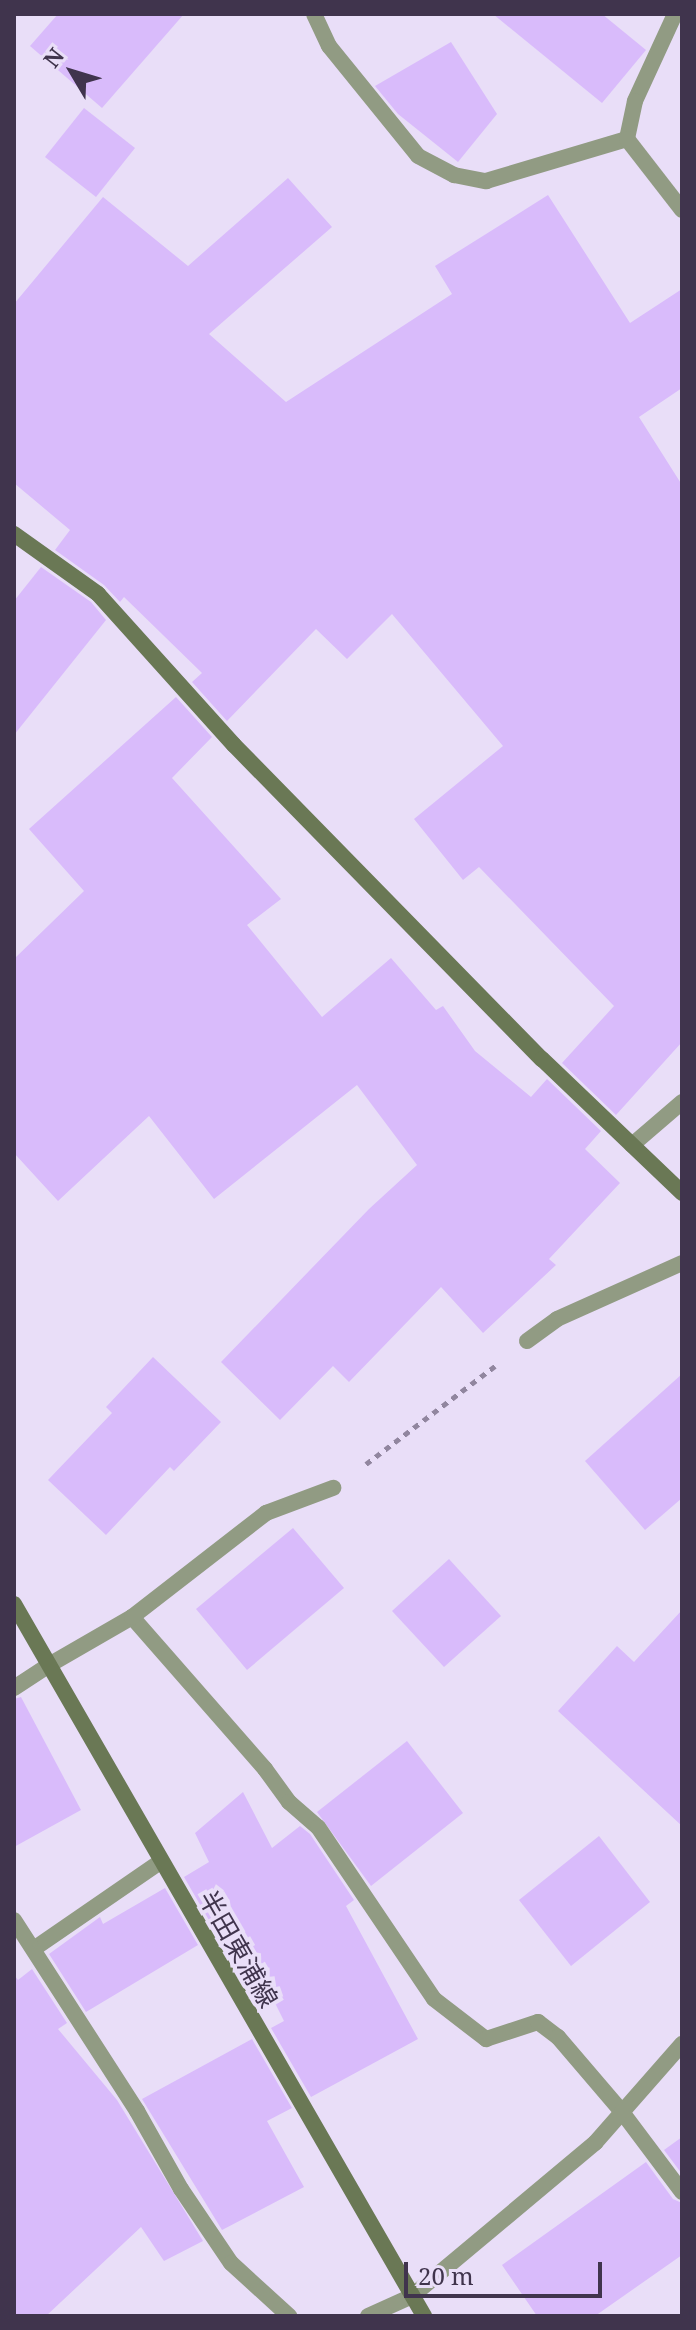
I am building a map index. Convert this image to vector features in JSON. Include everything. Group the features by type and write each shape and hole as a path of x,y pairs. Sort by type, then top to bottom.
{"street":[{"path":"314,14 329,46 418,156 454,175 486,181 627,139"},
{"path":"675,14 635,101 627,139 682,210"},
{"path":"14,534 98,594 234,745 542,1059 682,1193"},
{"path":"632,1145 682,1102"},
{"path":"527,1341 557,1319 682,1263"},
{"path":"14,1688 132,1617 266,1513 333,1488"},
{"name":"半田東浦線","path":"14,1604 424,2316"},
{"path":"132,1617 265,1769 289,1802 318,1827 434,1999 486,2039 538,2022 558,2037 622,2112 682,2192"},
{"path":"35,1948 160,1862"},
{"path":"14,1920 35,1948 137,2111 181,2189 231,2263 289,2316"},
{"path":"368,2316 412,2296 595,2143 682,2044"}],"path":[{"path":"333,1488 527,1341"}],"building":[{"path":"58,14 184,14 102,108 30,46"},
{"path":"493,14 602,14 646,50 602,103"},
{"path":"451,42 497,114 458,162 398,114 375,86"},
{"path":"84,108 135,148 96,197 45,157"},
{"path":"288,178 332,227 209,334 286,402 452,294 435,266 548,195 630,323 682,289 682,388 639,417 682,485 682,1042 616,1115 562,1063 614,1006 479,867 463,880 414,819 503,746 392,614 347,659 316,629 227,721 192,682 202,673 124,597 120,602 104,585 55,550 70,530 14,483 14,304 103,197 188,266"},
{"path":"41,567 91,602 106,620 14,735 14,601"},
{"path":"176,697 212,737 172,778 281,899 247,925 322,1017 391,958 436,1010 443,1006 475,1051 531,1097 547,1079 601,1131 585,1149 620,1183 549,1259 556,1265 483,1333 441,1287 349,1382 333,1366 280,1420 221,1362 369,1209 417,1165 357,1085 214,1199 149,1116 58,1201 14,1153 14,959 84,891 29,829"},
{"path":"153,1357 221,1422 174,1471 170,1467 106,1535 48,1480 112,1413 106,1407"},
{"path":"682,1374 682,1498 645,1530 585,1461"},
{"path":"293,1528 344,1588 247,1670 196,1609"},
{"path":"449,1559 501,1616 444,1667 392,1611"},
{"path":"682,1610 682,1826 558,1711 617,1646 634,1662"},
{"path":"21,1697 81,1810 14,1847 14,1699"},
{"path":"407,1741 463,1813 371,1886 317,1812"},
{"path":"243,1792 272,1848 300,1826 310,1834 354,1900 346,1906 418,2039 311,2097 271,2028 284,2021 235,1923 217,1934 184,1877 209,1862 195,1833"},
{"path":"599,1836 650,1902 571,1966 519,1900"},
{"path":"165,1888 198,1945 86,2012 49,1954 100,1917 103,1924"},
{"path":"32,1969 67,2023 58,2029 117,2100 203,2241 164,2261 141,2227 46,2316 14,2316 14,1975 18,1980"},
{"path":"252,2039 292,2108 267,2121 304,2187 222,2230 142,2099"},
{"path":"682,2137 682,2174 664,2150"},
{"path":"646,2162 673,2199 682,2203 682,2255 595,2316 537,2316 502,2265"}]}
